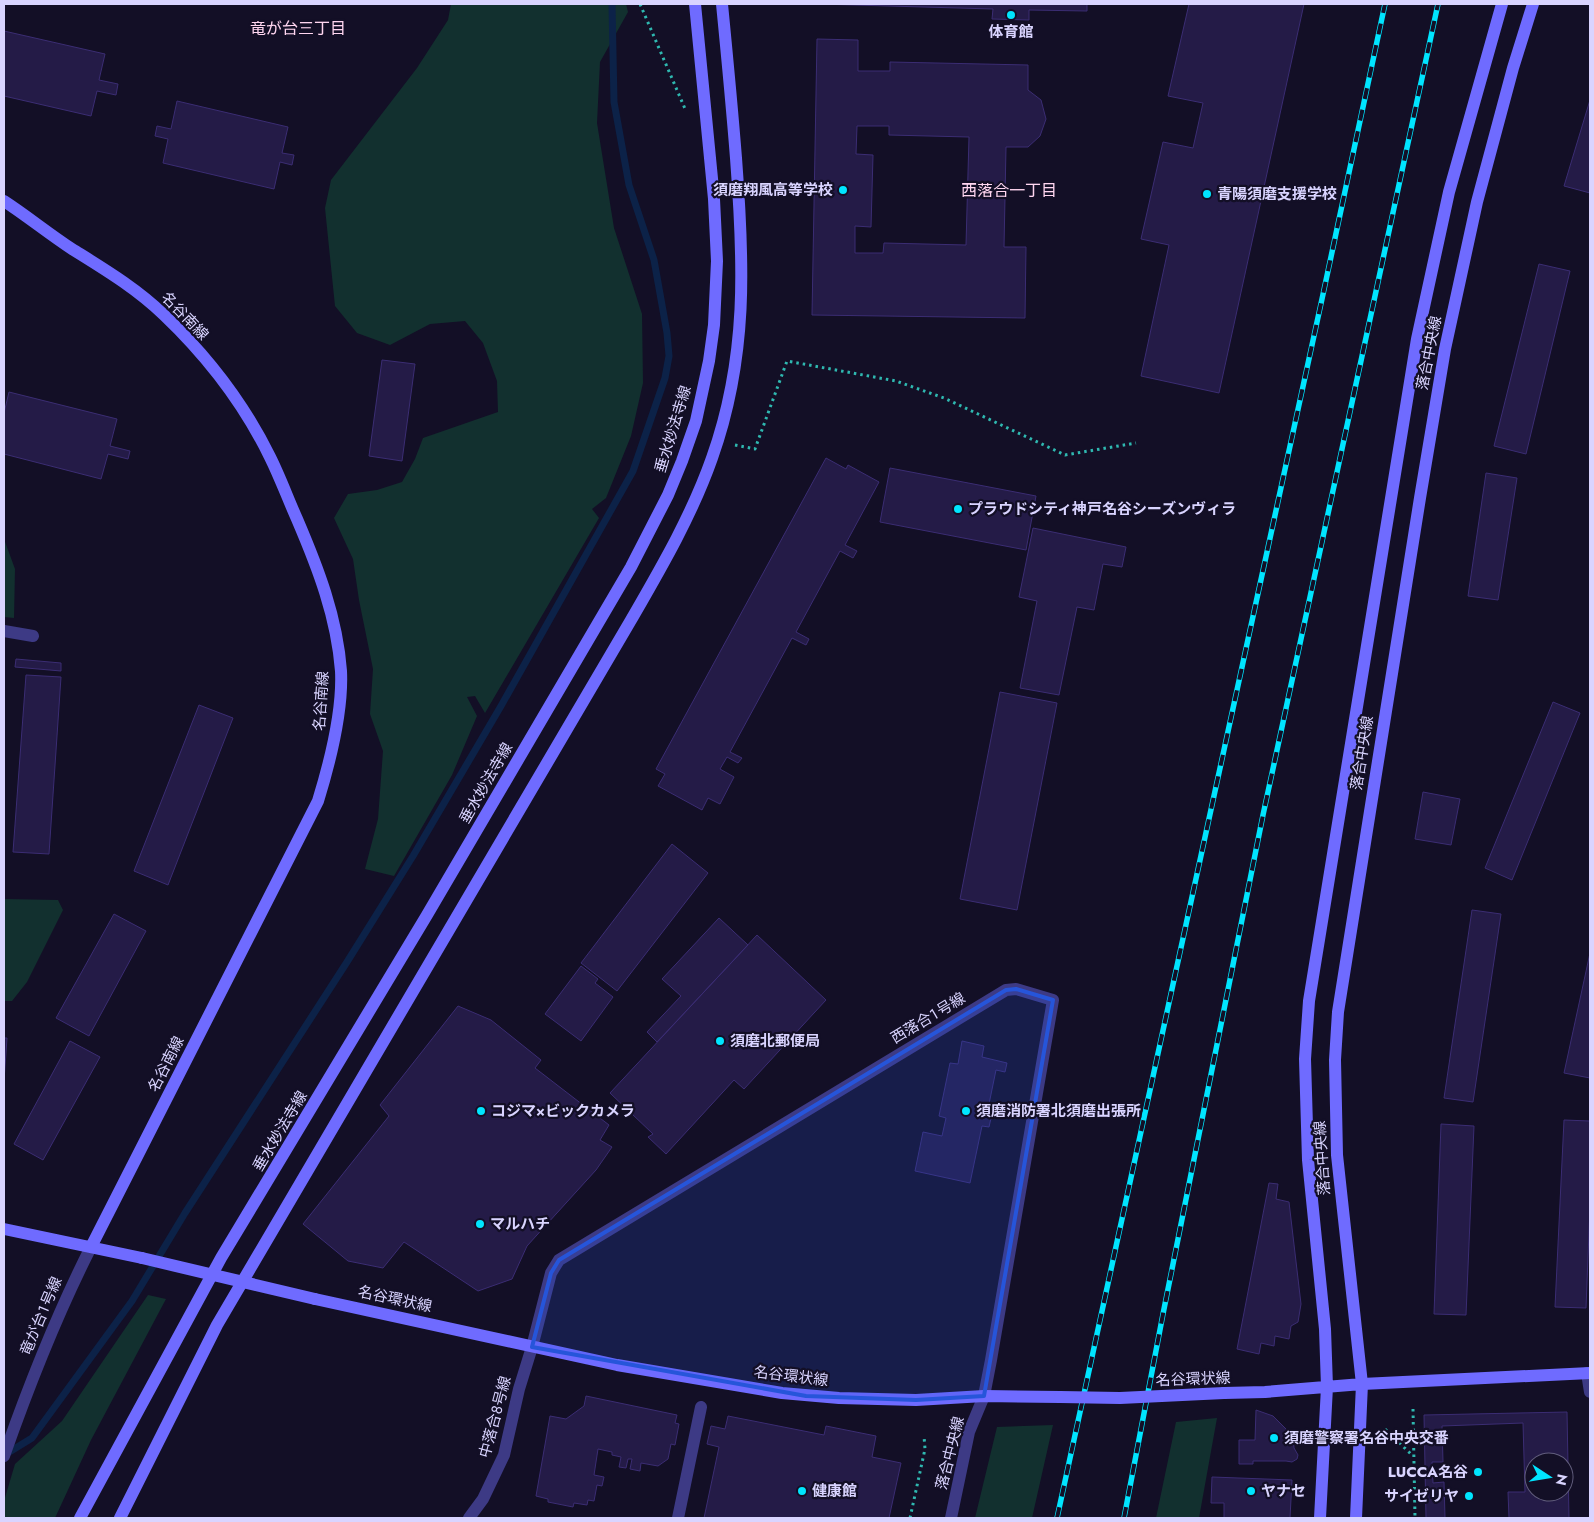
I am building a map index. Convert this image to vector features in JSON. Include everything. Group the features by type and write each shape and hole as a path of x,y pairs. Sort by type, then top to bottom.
{"street":[{"name":"垂水妙法寺線","path":"80,1518 221,1258 427,916 631,567 665,502 682,461 696,421 709,361 714,324 716,270 714,199 695,4"},
{"path":"120,1518 217,1325 631,620 686,519 712,458 736,362 742,310 743,273 742,233 722,4"},
{"name":"落合中央線","path":"1320,1518 1327,1387 1325,1329 1308,1160 1305,1059 1309,1001 1417,339 1449,192 1502,4"},
{"name":"落合中央線","path":"1356,1518 1362,1384 1337,1155 1335,1060 1338,1012 1445,349 1477,202 1533,4"},
{"name":"名谷南線","path":"4,201 144,297 212,367 245,414 270,456 317,566 326,593 341,672 338,719 328,767 318,801 91,1248"},
{"path":"4,631 33,636"},
{"name":"西落合１号線","path":"532,1347 551,1273 559,1260 1006,990 1016,989 1053,1000 984,1396"},
{"name":"名谷環状線","path":"4,1229 142,1258 532,1347 657,1372 798,1395 916,1400 984,1396 1120,1398 1224,1394 1362,1384 1588,1373"},
{"name":"竜が台１号線","path":"4,1456 30,1383 78,1273 91,1248"},
{"name":"中落合８号線","path":"468,1518 483,1499 504,1454 518,1389 532,1347"},
{"path":"1588,1373 1590,1392"},
{"name":"落合中央線","path":"951,1518 969,1432 984,1396"},
{"path":"678,1518 701,1407"}],"path":[{"path":"640,4 686,112"},
{"path":"735,445 755,449 787,361 896,382 944,398 1065,455 1136,443"},
{"path":"1413,1410 1415,1518"},
{"path":"1386,1429 1413,1456"},
{"path":"910,1518 924,1449 924,1436"}],"highlighted area":[{"path":"1016,989 1053,1000 984,1396 916,1400 806,1396 532,1347 551,1273 559,1260 1006,990"}],"green space":[{"path":"451,4 626,4 628,12 600,62 597,123 614,228 642,314 643,383 631,436 606,498 592,509 599,518 485,713 475,696 467,697 477,716 452,775 394,876 365,869 378,819 383,751 370,714 373,669 353,559 334,518 348,494 377,490 402,482 415,459 423,438 498,412 497,381 483,343 465,321 430,324 390,345 357,333 335,306 325,208 331,180 417,68 448,20"},
{"path":"4,539 15,569 14,618 4,617"},
{"path":"4,899 58,900 63,910 27,982 12,1001 4,1001"},
{"path":"148,1295 166,1299 91,1440 55,1518 4,1518 4,1501 15,1464 62,1421"},
{"path":"1217,1418 1199,1518 1156,1518 1176,1422"},
{"path":"1053,1425 1032,1518 975,1518 997,1427"}],"building":[{"name":"体育館","path":"819,4 1087,4 1087,11 1029,10 1029,20 992,19 993,9"},
{"name":"青陽須磨支援学校","path":"1189,4 1304,4 1219,393 1141,376 1169,245 1141,239 1163,142 1193,148 1203,103 1168,96"},
{"path":"4,31 105,54 99,80 118,84 116,95 97,91 91,116 4,96"},
{"name":"須磨翔風高等学校","path":"817,39 858,40 858,71 890,71 890,62 1028,65 1028,90 1041,100 1046,119 1040,136 1028,147 1006,147 1004,247 1026,247 1025,318 812,315","holes":["857,126 889,126 889,135 969,137 966,245 884,243 883,253 855,253 855,226 871,227 873,155 856,154"]},
{"path":"1590,100 1590,193 1564,186"},
{"path":"177,101 288,127 282,153 294,155 292,165 280,162 274,189 163,163 168,139 155,136 157,126 171,129"},
{"path":"1539,264 1570,271 1526,454 1494,446"},
{"path":"382,360 415,364 402,461 369,456"},
{"path":"9,392 117,419 110,446 130,451 128,459 108,454 101,479 4,454 4,413"},
{"path":"826,458 846,469 848,465 879,482 845,545 857,551 853,558 840,551 796,632 809,639 806,645 792,638 730,752 742,758 738,763 727,757 720,769 734,777 720,804 708,798 702,810 658,786 665,774 656,769"},
{"name":"プラウドシティ神戸名谷シーズンヴィラ","path":"890,468 1036,496 1026,550 880,522"},
{"path":"1486,473 1517,478 1498,600 1468,596"},
{"path":"1033,528 1126,547 1122,567 1103,564 1094,610 1077,607 1059,695 1020,688 1037,601 1019,597"},
{"path":"16,659 61,663 61,671 15,667"},
{"path":"26,675 61,677 49,854 13,852"},
{"path":"1000,692 1057,703 1017,910 960,899"},
{"path":"1553,702 1580,713 1512,880 1485,868"},
{"path":"199,705 233,718 168,885 134,871"},
{"path":"1423,792 1460,799 1451,845 1415,839"},
{"path":"672,844 708,873 617,991 581,963"},
{"path":"1472,910 1501,914 1473,1102 1444,1098"},
{"path":"114,914 146,931 89,1036 56,1018"},
{"path":"719,918 748,945 657,1042 647,1032 681,996 662,979"},
{"path":"757,935 826,1000 744,1089 734,1080 666,1154 648,1137 653,1134 610,1093"},
{"path":"1590,953 1590,1078 1564,1073"},
{"path":"581,966 598,979 595,983 613,997 581,1041 545,1014"},
{"path":"458,1006 491,1020 541,1060 535,1068 609,1125 600,1140 612,1147 596,1170 527,1246 512,1279 478,1291 404,1242 383,1268 348,1261 303,1224 389,1116 380,1105"},
{"path":"4,1038 7,1038 4,1081"},
{"path":"70,1041 100,1057 43,1160 14,1144"},
{"name":"須磨消防署北須磨出張所","path":"962,1041 984,1046 982,1057 1007,1063 1005,1072 996,1070 989,1104 994,1105 989,1127 982,1126 970,1183 915,1171 923,1132 942,1136 946,1118 939,1116 950,1063 958,1064"},
{"path":"1564,1120 1590,1121 1590,1207 1586,1308 1555,1307"},
{"path":"1441,1124 1474,1126 1466,1315 1434,1314"},
{"path":"1269,1183 1278,1184 1276,1199 1289,1202 1301,1304 1298,1322 1291,1326 1289,1339 1275,1336 1274,1346 1261,1343 1259,1354 1237,1349"},
{"path":"586,1396 677,1415 675,1423 679,1424 675,1445 671,1444 668,1459 658,1466 641,1463 640,1471 630,1469 632,1459 628,1459 626,1468 619,1467 621,1457 612,1455 612,1452 598,1449 594,1475 604,1477 602,1486 597,1485 594,1501 588,1500 587,1505 574,1503 573,1507 548,1502 548,1499 536,1496 550,1416 566,1419 584,1406"},
{"name":"須磨警察署名谷中央交番","path":"1256,1410 1273,1416 1293,1436 1294,1448 1298,1455 1297,1459 1292,1462 1253,1461 1253,1464 1239,1464 1239,1440 1255,1440"},
{"path":"1567,1412 1568,1452 1524,1452 1524,1502 1569,1502 1569,1518 1426,1518 1424,1415"},
{"name":"健康館","path":"728,1416 824,1435 826,1426 876,1436 872,1457 901,1463 889,1518 704,1518 719,1447 707,1444 711,1426 725,1429"},
{"name":"LUCCA名谷","path":"1523,1423 1524,1492 1508,1492 1509,1518 1445,1518 1444,1482 1433,1483 1432,1462 1443,1462 1442,1426"},
{"name":"ヤナセ","path":"1212,1477 1292,1480 1290,1518 1224,1518 1224,1503 1211,1503"}],"waterway":[{"path":"6,1454 32,1438 132,1301 185,1213 413,856 501,706 633,471 665,378 669,356 667,333 654,260 629,185 614,102 612,4"}],"railway":[{"path":"1057,1518 1385,4"},
{"path":"1124,1518 1263,815 1438,4"}],"place":[{"name":"体育館","path":"1011,15"},
{"name":"須磨翔風高等学校","path":"843,190"},
{"name":"青陽須磨支援学校","path":"1207,194"},
{"name":"プラウドシティ神戸名谷シーズンヴィラ","path":"958,509"},
{"name":"須磨北郵便局","path":"720,1041"},
{"name":"コジマ×ビックカメラ","path":"481,1111"},
{"name":"須磨消防署北須磨出張所","path":"966,1111"},
{"name":"マルハチ","path":"480,1224"},
{"name":"須磨警察署名谷中央交番","path":"1274,1438"},
{"name":"LUCCA名谷","path":"1478,1472"},
{"name":"健康館","path":"802,1491"},
{"name":"ヤナセ","path":"1251,1491"},
{"name":"サイゼリヤ","path":"1469,1496"}],"district":[{"name":"竜が台三丁目","path":"298,28"},
{"name":"西落合一丁目","path":"1009,190"}]}
